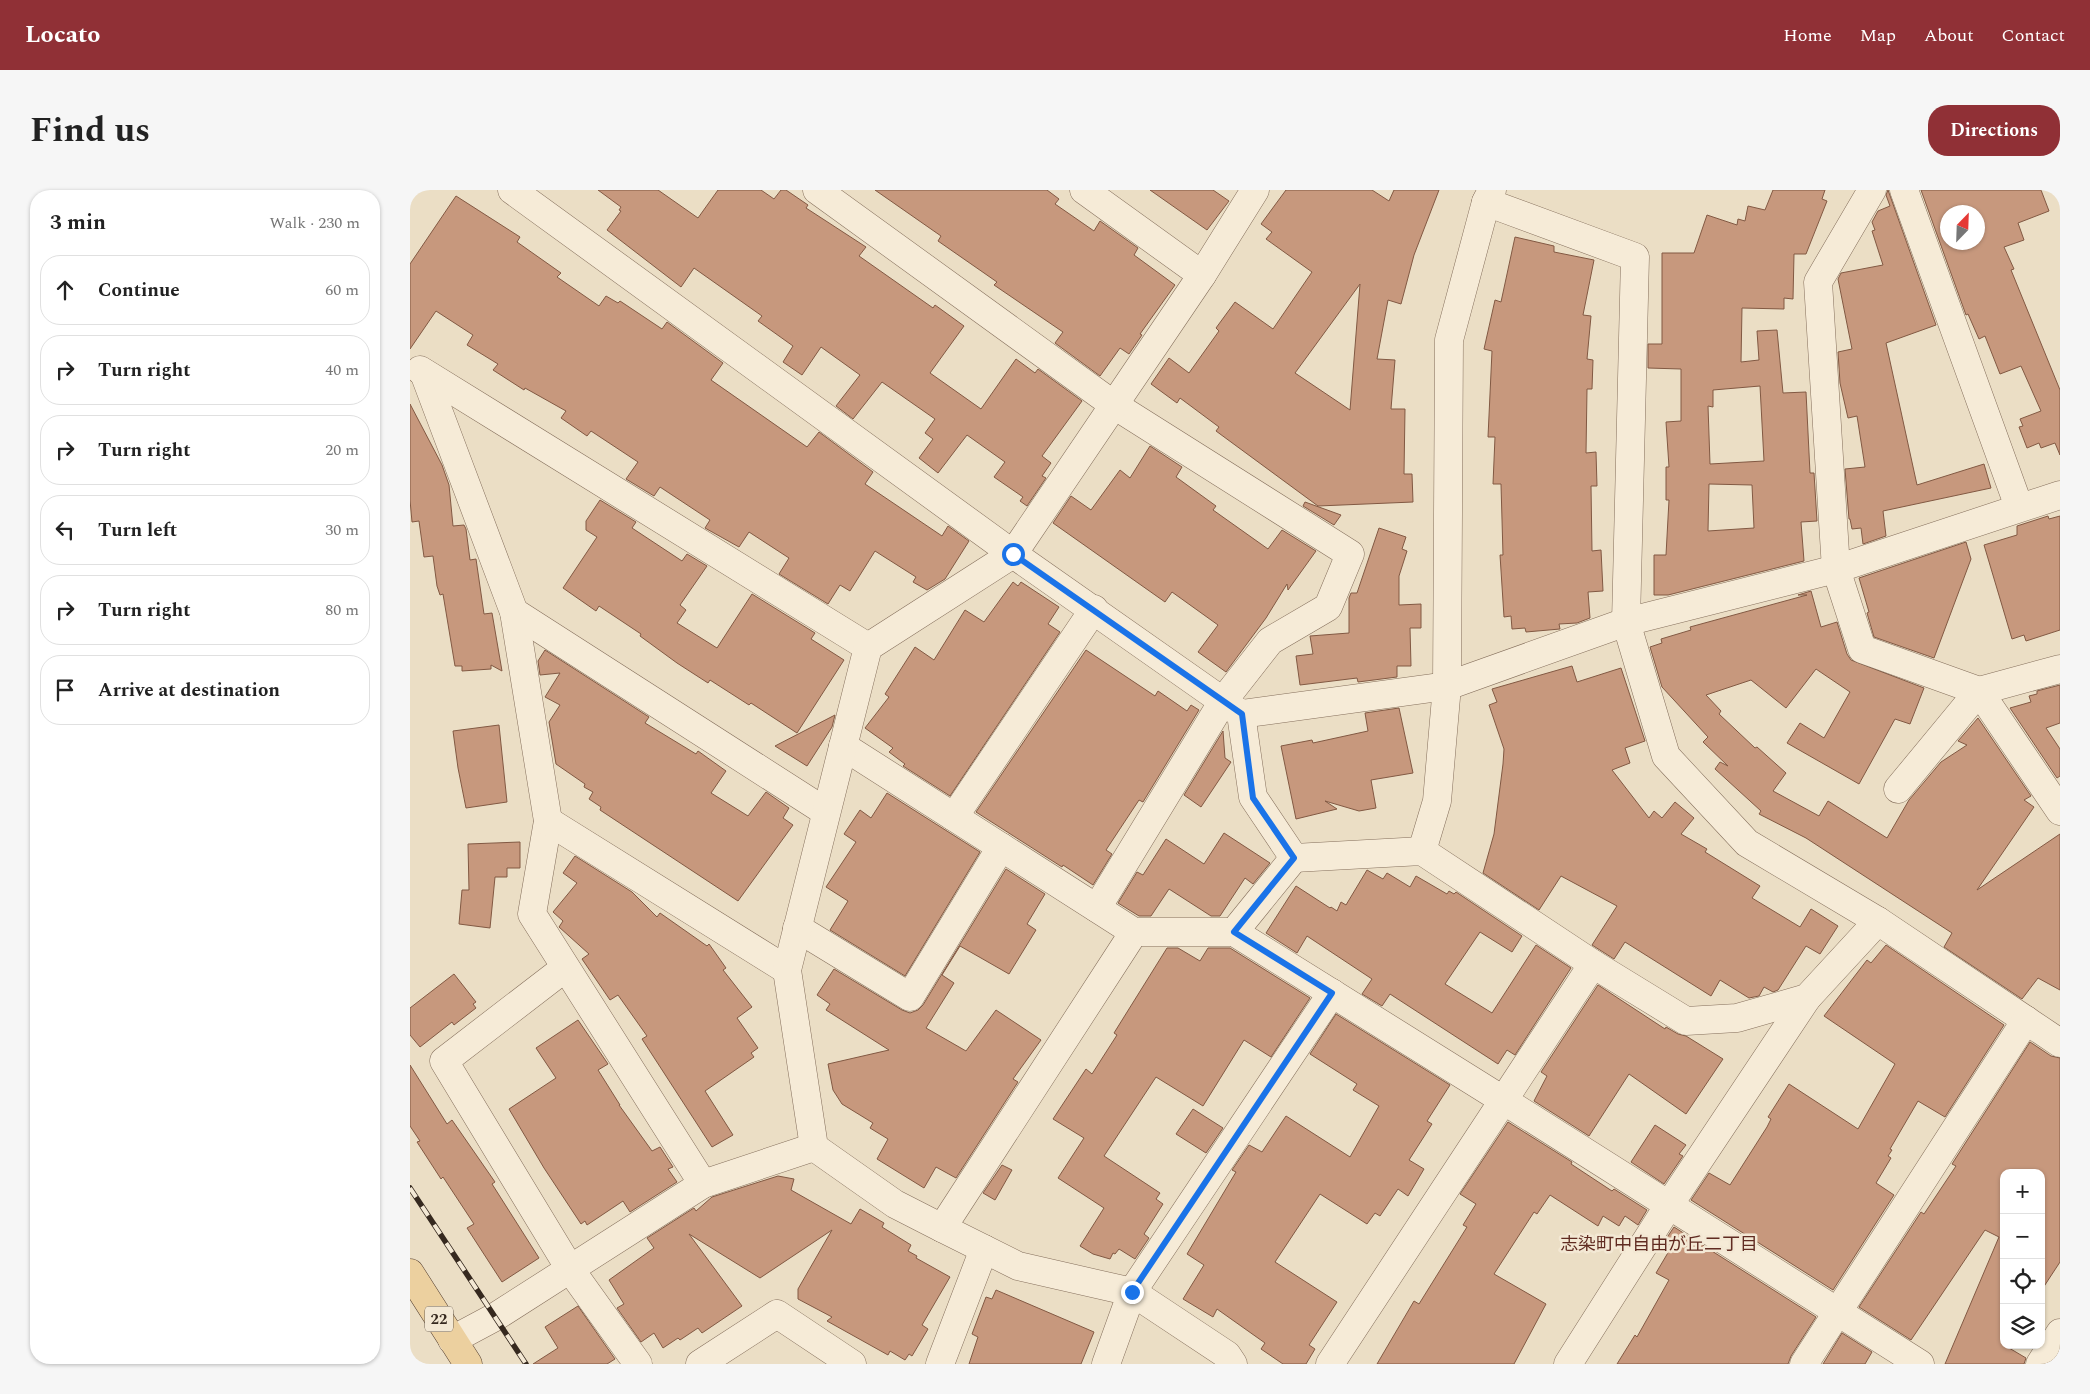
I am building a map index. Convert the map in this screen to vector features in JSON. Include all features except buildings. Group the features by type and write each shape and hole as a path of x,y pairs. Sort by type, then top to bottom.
{"main road":[{"name":"22","path":"411,1278 468,1364"}],"street":[{"path":"512,190 1013,554 1232,707 1447,686 1626,622 1836,569 2060,494"},
{"path":"817,190 1114,405 1350,554 1328,607 1270,641 1232,707 1097,908"},
{"path":"1084,190 1202,275"},
{"path":"1234,1364 1227,1355 1132,1292 1018,1266 895,1204 814,1147 787,970 868,647 1013,554 1202,275 1254,190"},
{"path":"1872,190 1818,282 1836,569 1862,649 1978,691 2060,669"},
{"path":"1904,190 2019,507"},
{"path":"1422,851 1437,801 1447,686 1449,340 1489,196 1635,257 1626,622 1666,756 1747,843 1878,921 2060,1042"},
{"path":"417,368 868,647"},
{"path":"417,368 514,612 548,821 532,914 703,1184"},
{"path":"954,817 1094,609"},
{"path":"514,612 826,812"},
{"path":"1898,789 1978,691"},
{"path":"1978,691 2060,811"},
{"path":"1232,707 1253,798 1294,858"},
{"path":"843,746 1134,932 1234,932 1920,1364"},
{"path":"548,821 787,970"},
{"path":"797,928 910,997 1001,847"},
{"path":"1234,932 1294,858 1422,851 1593,964 1686,1021 1737,1018 1807,998"},
{"path":"1568,1364 1669,1205 1807,998 1878,921"},
{"path":"942,1228 1134,932"},
{"path":"1330,1364 1593,964"},
{"path":"565,968 444,1061 570,1269 638,1364"},
{"path":"1106,1364 1132,1292 1332,993"},
{"path":"1804,1364 2026,1020"},
{"path":"452,1340 495,1317 703,1184 814,1147"},
{"path":"940,1364 984,1249"},
{"path":"700,1364 777,1314 852,1364"},
{"path":"2040,1364 2060,1333"}],"railway":[{"path":"410,1188 526,1364"}],"district":[{"name":"志染町中自由が丘二丁目","path":"1659,1244"}],"route":[{"path":"1013,554 1242,714 1253,798 1294,858 1234,932 1332,993 1132,1292"}]}
